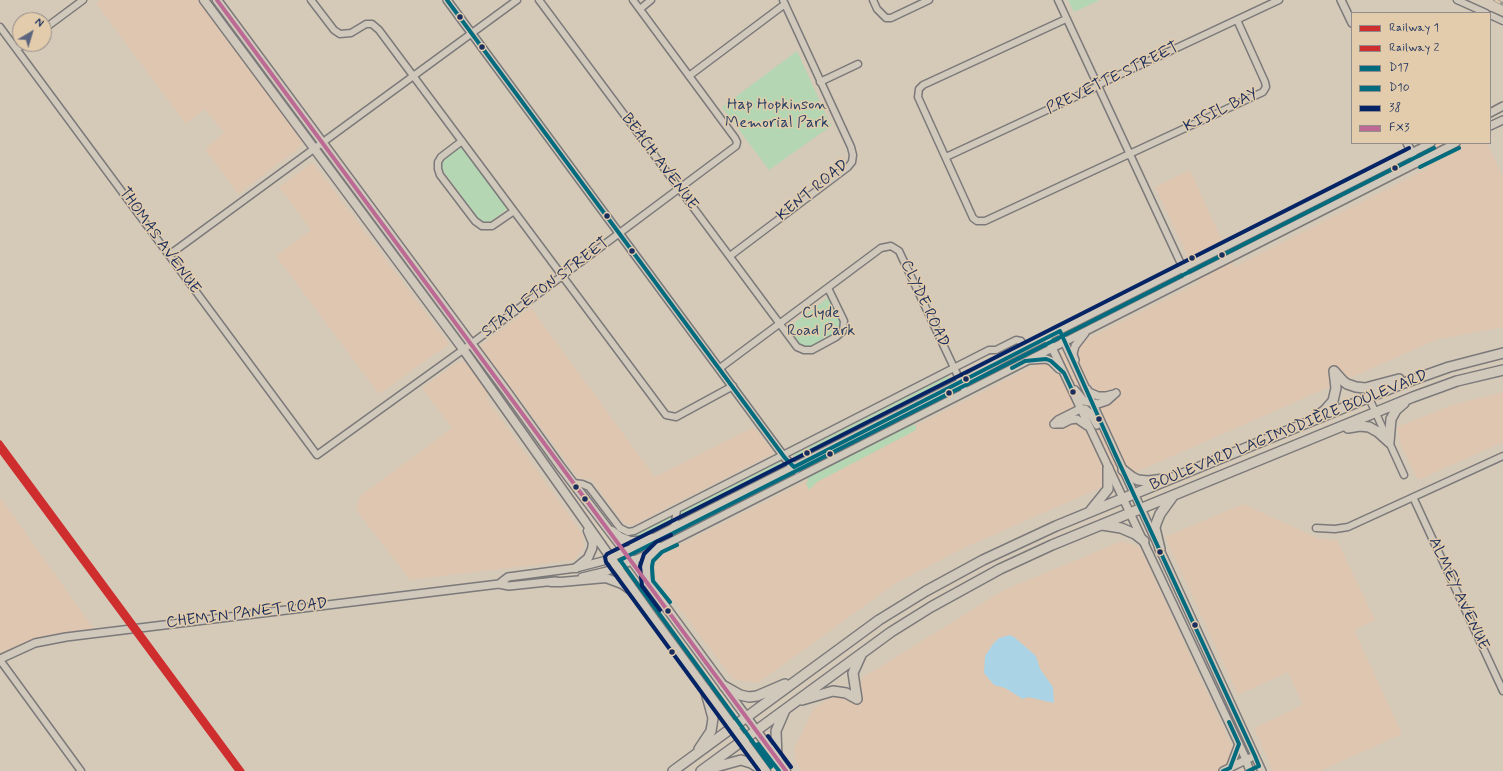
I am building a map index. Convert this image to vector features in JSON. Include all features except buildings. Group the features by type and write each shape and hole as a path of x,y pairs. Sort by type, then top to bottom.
{"main road":[{"path":"218,0 786,771"},
{"path":"209,1 248,60 315,148 499,398 611,558 765,771"},
{"path":"248,60 256,53"},
{"path":"366,218 374,212"},
{"path":"413,281 421,276"},
{"name":"BOULEVARD LAGIMODIÈRE BOULEVARD","path":"674,771 733,726 879,620 926,591 983,560 1090,512 1418,378 1449,367 1503,353"},
{"name":"BOULEVARD LAGIMODIÈRE BOULEVARD","path":"701,771 862,652 931,607 979,580 1022,559 1102,525 1375,412 1457,381 1503,370"},
{"path":"1306,424 1325,410 1332,401 1336,388 1334,371 1347,384 1365,388 1399,379 1418,378"},
{"path":"499,398 507,392"},
{"path":"1389,442 1390,426 1393,414 1400,405 1413,397"},
{"path":"1321,435 1354,427 1365,426 1378,432 1389,442"},
{"path":"1090,512 1108,489 1108,468"},
{"path":"1123,470 1138,480 1148,481 1176,477"},
{"path":"563,489 573,483"},
{"path":"1160,549 1155,528 1157,520 1174,495"},
{"path":"576,568 588,558 593,543 580,513"},
{"path":"1102,525 1126,530 1135,534 1144,541"},
{"path":"605,526 620,537 630,541 641,541 652,538"},
{"path":"647,583 646,566 648,558 659,547"},
{"path":"551,582 606,578 622,584 637,594"},
{"path":"777,759 776,731 778,724 789,706 819,694 833,691 846,693 857,699 853,673 862,652"},
{"path":"724,686 740,695 753,697 797,680"},
{"path":"694,755 711,731 713,718 706,689"},
{"path":"701,771 741,760 751,763 765,771"}],"street":[{"path":"52,23 83,0"},
{"path":"311,0 334,30 340,34 351,33 366,24 375,26 666,414 676,416 734,386"},
{"path":"447,0 734,386 785,456 796,478"},
{"path":"169,255 517,0"},
{"name":"BEACH AVENUE","path":"539,0 780,323"},
{"path":"633,0 689,76 784,2"},
{"path":"640,9 651,0"},
{"path":"873,0 877,9 886,18 891,18 929,0"},
{"path":"1058,0 1188,279"},
{"name":"PREVETTE STREET","path":"946,157 1279,0"},
{"path":"1341,0 1351,21"},
{"path":"1457,0 1484,12"},
{"name":"KENT ROAD","path":"730,256 848,167 852,162 854,155 784,2"},
{"path":"1491,15 1503,21"},
{"path":"1066,19 921,87 918,92 918,98 974,218 977,221 982,222 1129,155"},
{"name":"KISIL BAY","path":"1129,155 1263,92 1266,87 1265,82 1237,20"},
{"name":"THOMAS AVENUE","path":"0,27 12,43"},
{"name":"THOMAS AVENUE","path":"19,52 317,455"},
{"path":"820,82 858,64"},
{"name":"STAPLETON STREET","path":"317,455 471,344 735,148 737,142 735,138 689,76"},
{"path":"1491,112 1503,106"},
{"path":"1491,126 1503,120"},
{"path":"462,141 441,157 438,162 440,175 475,221 482,226 492,226 514,211"},
{"path":"1408,144 1417,163"},
{"name":"CHEMIN PANET ROAD","path":"498,584 508,577 576,568 611,558 625,552 1429,144"},
{"name":"CHEMIN PANET ROAD","path":"0,660 35,643 66,637 498,584 509,586 551,582 591,575 618,567 1454,144"},
{"name":"CLYDE ROAD","path":"720,368 881,248 886,246 895,248 899,251 965,391"},
{"path":"780,323 797,347 804,350 812,350 836,338 843,331 844,322 828,288"},
{"path":"1076,368 1073,354 1075,346 1078,340 1091,328"},
{"path":"1047,337 1239,744 1249,771 1260,769 1084,384 1063,342 1060,331"},
{"path":"573,483 589,488 624,531 634,531 785,456 989,350 996,350 1016,340 1021,341 1025,348"},
{"path":"1026,361 1046,359 1051,361 1065,376 1084,401 1098,404 1107,401 1116,393 1106,396 1098,396 1089,392 1084,384"},
{"path":"1369,398 1404,475"},
{"path":"1090,428 1083,422 1077,420 1070,420 1062,424 1054,424 1058,420 1080,409 1085,409 1091,414 1108,446 1116,456"},
{"path":"1316,528 1335,529 1348,527 1503,456"},
{"name":"ALMEY AVENUE","path":"1413,498 1503,691"},
{"path":"674,527 677,510"},
{"path":"605,526 613,519"},
{"path":"527,575 528,584"},
{"path":"1201,663 1209,658"},
{"path":"0,660 81,771"},
{"path":"1226,769 1239,744"},
{"path":"1226,769 1255,756"}],"shaded area":[{"path":"99,0 197,0 302,140 300,147 238,194 205,149 224,133 205,109 186,124 96,3"},
{"path":"1417,144 1462,144 1463,146 1468,144 1487,144 1503,177 1503,327 1436,340 966,547 896,583 758,683 733,679 653,574 656,557 1200,282 1155,187 1190,170 1234,267 1428,168"},
{"path":"310,164 314,164 449,344 379,394 276,256 311,230 279,187"},
{"path":"531,308 655,477 754,427 774,453 633,525 624,523 592,480 579,478 480,346"},
{"path":"462,361 467,364 488,394 487,399 583,535 584,547 574,560 410,580 356,510 360,496 452,428 422,388 455,364"},
{"path":"1503,392 1503,442 1418,480 1402,448 1397,427 1452,405"},
{"path":"0,497 97,633 51,640 0,659"},
{"path":"1243,504 1320,539 1337,540 1375,620 1354,630 1402,734 1320,771 1273,771 1254,728 1303,705 1288,672 1238,695 1165,537"},
{"path":"1122,541 1140,547 1235,753 1231,766 1221,771 801,771 796,762 794,749 814,708 1002,591"}],"green space":[{"path":"1068,0 1100,0 1074,12"},
{"name":"Hap Hopkinson Memorial Park","path":"797,51 831,126 769,170 722,107"},
{"path":"457,148 462,148 506,206 506,210 491,221 484,222 478,218 443,171 441,164 444,157"},
{"name":"Clyde Road Park","path":"829,297 840,321 840,327 837,333 810,347 800,345 787,328"},
{"path":"948,376 952,383 800,460 797,460 793,455"},
{"path":"912,424 916,426 916,430 817,482 809,490 806,483 809,476"},
{"path":"779,462 783,463 784,468 678,522 680,512"},
{"path":"672,516 673,523 671,526 653,535 629,539 630,537"}],"water":[{"path":"1010,635 1036,656 1040,669 1053,687 1054,703 1028,697 1023,699 1005,688 994,685 984,673 985,656 993,644 999,638"}],"railway":[{"path":"1495,0 1503,4"}],"rail line":[{"name":"1","path":"0,443 242,771"},
{"name":"2","path":"0,450 238,771"}],"transit line":[{"name":"FX3","path":"217,0 786,771"},
{"name":"D17","path":"447,0 785,458 794,467 1060,331 1116,456 1255,756 1259,766 1248,771"},
{"name":"38","path":"759,771 606,562 605,557 607,554 1409,148"},
{"name":"D10","path":"771,767 620,560 1434,148"},
{"name":"D10","path":"1420,167 1459,148"},
{"name":"D17","path":"1012,368 1025,361 1046,359 1051,361 1064,373 1073,392"},
{"name":"38","path":"660,610 642,586 640,566 644,554 656,542 671,535"},
{"name":"D10","path":"670,602 653,581 652,567 653,561 662,552 677,545"},
{"name":"D17","path":"1223,771 1230,768 1239,744 1229,722"},
{"name":"38","path":"768,736 791,767"},
{"name":"D10","path":"758,744 779,771"}]}
